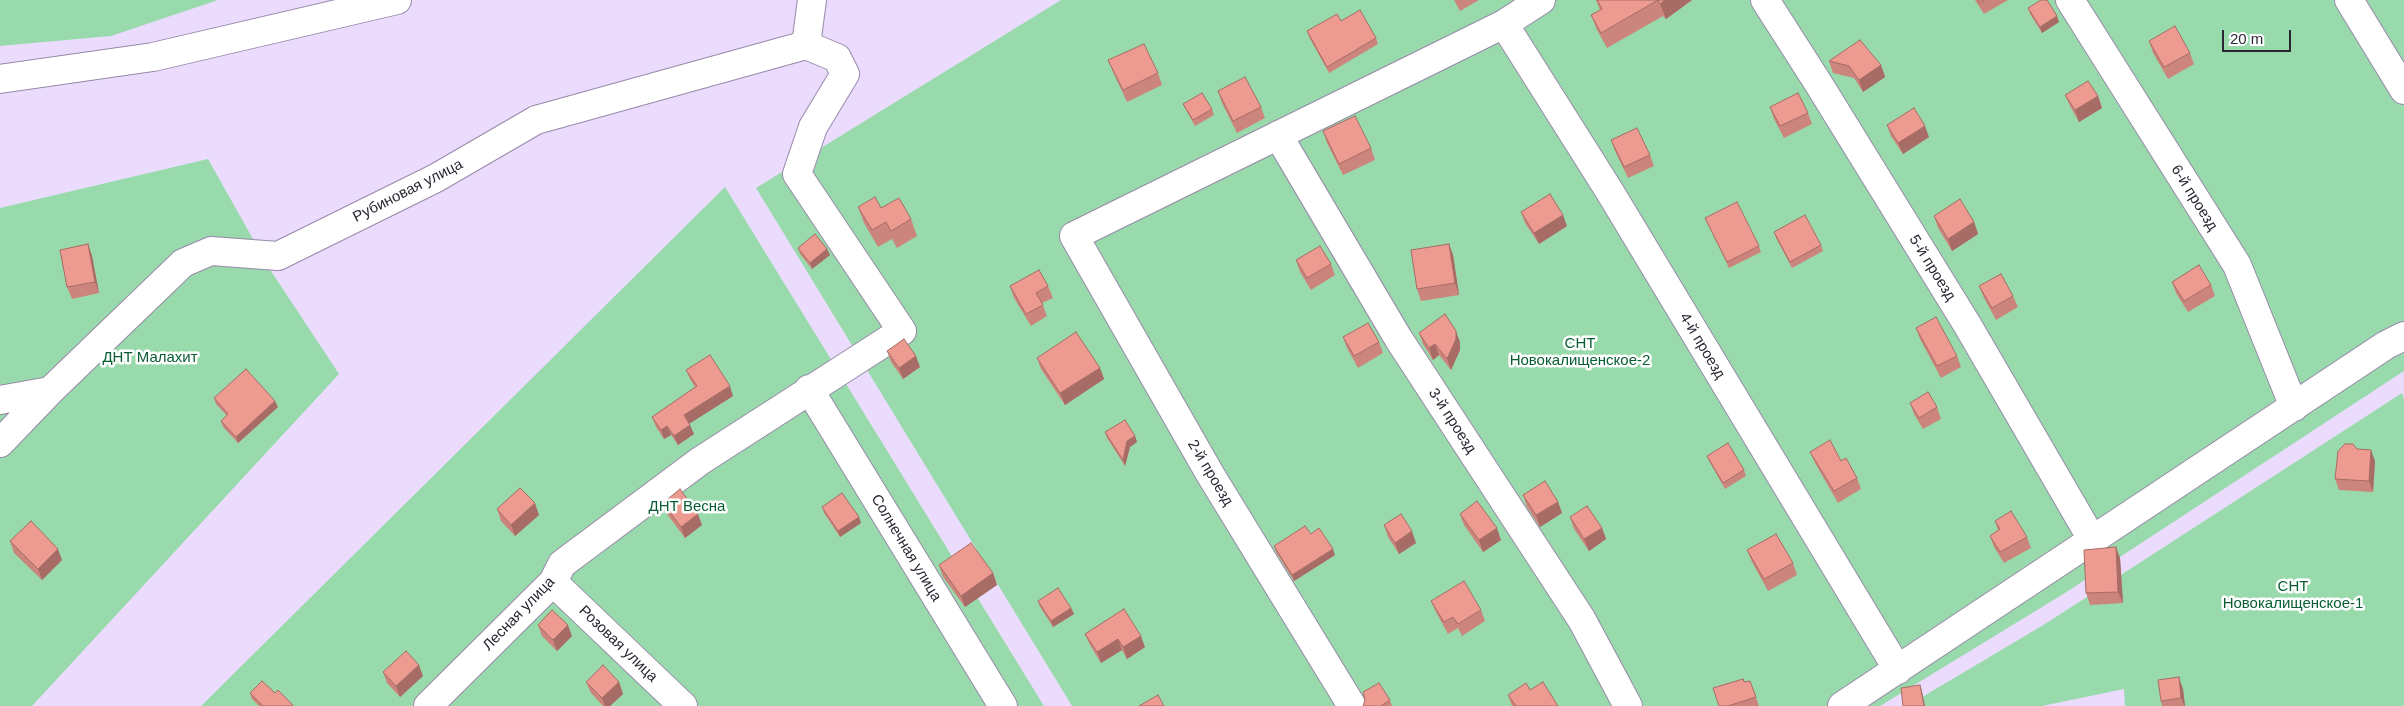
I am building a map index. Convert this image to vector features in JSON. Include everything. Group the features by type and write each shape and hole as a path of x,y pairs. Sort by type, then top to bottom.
{"street":[{"path":"0,79 153,57 397,0"},
{"path":"806,45 812,0"},
{"path":"1278,135 1504,24 1541,0"},
{"name":"5-й проезд","path":"1765,0 1968,326 2093,541"},
{"name":"6-й проезд","path":"2070,0 2237,265 2294,407"},
{"path":"2349,0 2404,90"},
{"name":"4-й проезд","path":"1504,24 1610,192 1898,670"},
{"name":"Лесная улица","path":"428,706 553,582 562,564 700,461 809,389 902,331 797,174 813,127 845,74 837,58 806,45"},
{"name":"Рубиновая улица","path":"0,443 50,391 183,263 211,251 278,256 436,178 536,120 806,45"},
{"name":"2-й проезд","path":"1278,135 1074,236 1210,474 1352,706"},
{"name":"3-й проезд","path":"1278,135 1398,338 1582,620 1628,706"},
{"path":"1842,706 2386,345 2404,336"},
{"name":"Солнечная улица","path":"809,389 1003,706"},
{"path":"0,400 50,391"},
{"name":"Розовая улица","path":"553,582 683,706"}],"green space":[{"path":"0,0 218,0 111,36 0,46"},
{"name":"СНТ Новокалищенское-2","path":"1061,0 2404,0 2404,371 2065,593 1880,706 1072,706 756,188"},
{"name":"ДНТ Малахит","path":"208,159 271,271 339,374 32,706 0,706 0,208"},
{"name":"ДНТ Весна","path":"725,187 1044,706 201,706"},
{"name":"СНТ Новокалищенское-1","path":"2402,393 2404,399 2404,706 2125,706 2124,689 2042,706 1907,706 2045,624"}],"building":[{"path":"1597,0 1658,0 1601,33 1591,15 1602,9"},
{"path":"2041,0 2047,0 2057,16 2040,27 2028,8"},
{"path":"1360,10 1376,38 1327,67 1307,31 1337,14 1341,21"},
{"path":"2175,26 2190,53 2164,67 2149,41"},
{"path":"1860,40 1881,65 1859,80 1849,66 1829,61"},
{"path":"1144,44 1158,73 1123,90 1108,60"},
{"path":"1245,77 1261,107 1233,121 1218,91"},
{"path":"2088,81 2098,96 2075,110 2065,95"},
{"path":"1202,93 1212,109 1193,120 1183,104"},
{"path":"1798,93 1808,113 1780,126 1770,107"},
{"path":"1914,108 1925,126 1898,143 1887,125"},
{"path":"1355,116 1371,148 1339,164 1323,131"},
{"path":"1637,128 1650,155 1624,167 1611,140"},
{"path":"1550,194 1563,215 1534,233 1521,212"},
{"path":"875,197 881,208 899,198 911,219 891,231 886,222 872,230 858,207"},
{"path":"1960,199 1974,222 1948,239 1934,216"},
{"path":"1737,202 1759,246 1727,262 1705,218"},
{"path":"1805,215 1821,245 1790,262 1774,232"},
{"path":"815,234 827,249 810,263 798,248"},
{"path":"88,244 95,282 67,287 60,250"},
{"path":"1449,244 1455,283 1417,289 1411,250"},
{"path":"1320,246 1331,264 1307,278 1296,260"},
{"path":"2199,265 2211,285 2184,301 2172,282"},
{"path":"1039,270 1048,286 1036,293 1043,305 1026,314 1010,286"},
{"path":"2001,274 2013,296 1992,308 1979,286"},
{"path":"1445,314 1456,331 1456,339 1447,359 1435,344 1429,348 1419,333"},
{"path":"1936,317 1957,356 1937,366 1916,328"},
{"path":"1368,323 1379,342 1354,356 1343,337"},
{"path":"1076,332 1100,368 1060,393 1037,358"},
{"path":"904,339 916,356 899,368 887,351"},
{"path":"710,355 730,386 684,415 690,425 674,436 667,426 661,430 652,417 697,386 686,370"},
{"path":"246,369 275,401 236,437 221,421 228,414 214,398"},
{"path":"1928,392 1937,407 1919,418 1910,403"},
{"path":"1125,420 1135,436 1127,441 1123,460 1105,432"},
{"path":"1830,440 1841,461 1846,458 1857,478 1834,491 1810,452"},
{"path":"1728,443 1744,470 1723,483 1707,456"},
{"path":"2345,444 2353,444 2357,449 2371,450 2369,481 2335,479 2338,451"},
{"path":"1545,481 1558,502 1536,515 1523,495"},
{"path":"520,488 535,503 511,525 497,509"},
{"path":"680,489 698,514 681,527 663,503"},
{"path":"842,493 859,517 838,531 822,507"},
{"path":"1477,501 1497,528 1479,540 1460,514"},
{"path":"1587,506 1602,528 1584,539 1570,517"},
{"path":"2011,511 2027,537 2000,552 1990,536 2000,529 1995,521"},
{"path":"1401,514 1412,531 1395,543 1384,525"},
{"path":"31,521 58,549 38,569 10,541"},
{"path":"1305,526 1311,534 1319,528 1333,549 1292,575 1274,546"},
{"path":"1776,534 1793,563 1764,579 1747,550"},
{"path":"971,543 993,573 961,596 939,565"},
{"path":"2116,547 2118,592 2086,593 2084,550"},
{"path":"1464,581 1481,610 1458,624 1453,617 1444,622 1431,601"},
{"path":"1058,588 1071,608 1051,621 1038,601"},
{"path":"1124,609 1141,636 1123,647 1118,639 1097,652 1085,634"},
{"path":"552,610 568,625 553,640 538,625"},
{"path":"406,651 419,665 396,686 383,672"},
{"path":"603,665 619,682 602,698 586,682"},
{"path":"2179,677 2181,698 2161,701 2158,680"},
{"path":"1743,679 1744,682 1750,681 1756,697 1728,706 1719,706 1713,688"},
{"path":"262,681 275,693 278,690 293,705 263,706 250,693"},
{"path":"1543,682 1558,706 1516,706 1508,695 1526,683 1530,690"},
{"path":"1379,683 1390,700 1381,706 1363,706 1365,700 1363,692"},
{"path":"1920,685 1924,706 1903,706 1901,688"},
{"path":"1158,695 1164,706 1139,706"}]}
